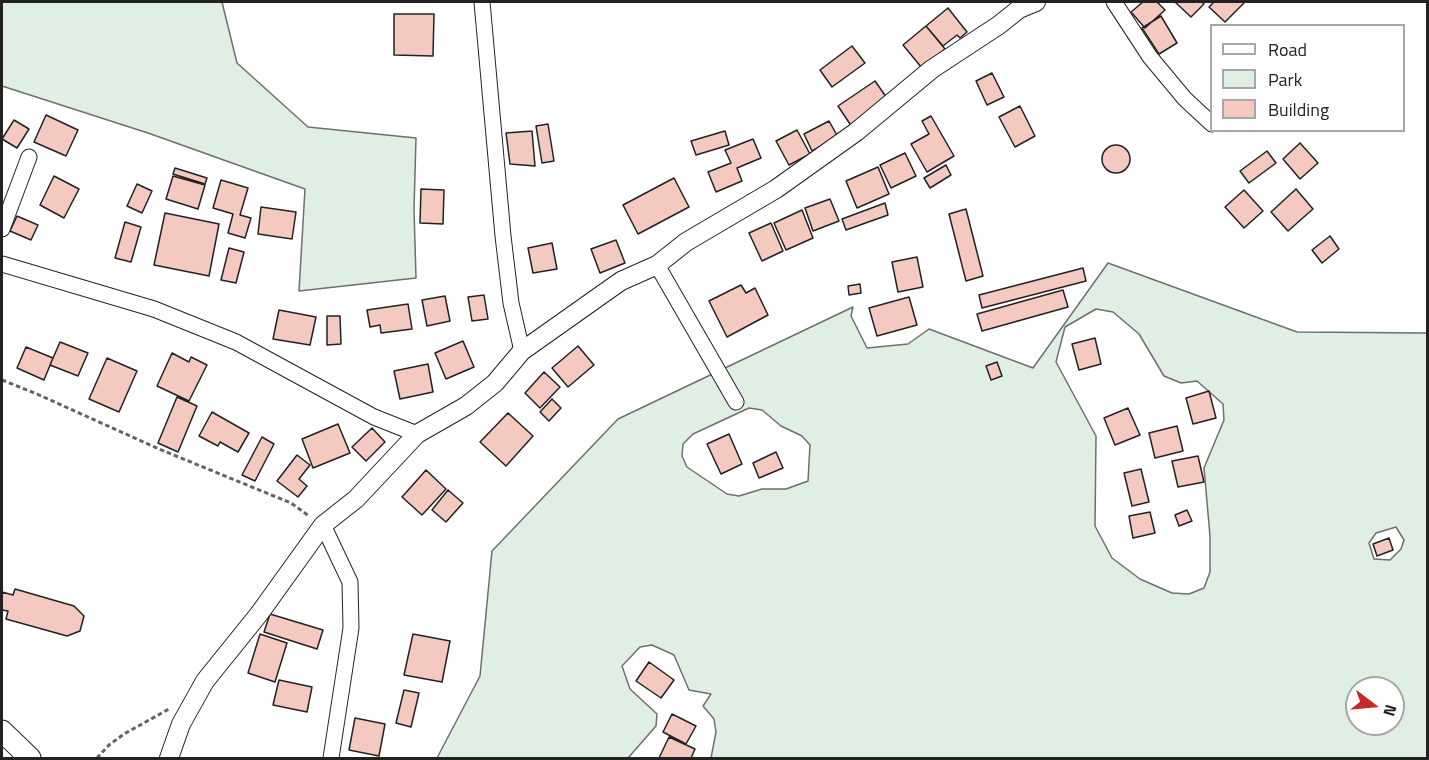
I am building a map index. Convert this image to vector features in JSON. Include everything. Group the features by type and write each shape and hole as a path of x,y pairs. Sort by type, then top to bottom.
{"main road":[{"path":"6,739 30,759"}],"street":[{"path":"482,2 503,236 511,303 522,351"},
{"path":"169,759 181,723 205,681 259,614 323,525 356,499 417,434 466,406 495,383 522,351 621,281 657,266 686,242 776,189 856,132 932,69 999,25 1019,9 1036,2"},
{"path":"1114,2 1150,57 1185,99 1210,122"},
{"path":"2,229 29,157"},
{"path":"2,264 154,309 236,342 375,417 417,434"},
{"path":"657,266 736,402"},
{"path":"323,525 350,582 351,628 331,759"}],"path":[{"path":"2,380 159,449 291,503 323,525"},
{"path":"97,759 109,745 124,734 170,709"}],"green space":[{"path":"2,2 222,2 237,63 308,127 416,138 414,209 416,278 299,291 305,189 148,133 2,86"},
{"path":"1108,263 1297,332 1427,333 1427,758 711,758 716,732 714,719 703,706 711,694 689,690 674,655 652,645 640,647 622,666 630,689 657,714 656,726 628,758 437,758 480,676 492,551 618,419 853,307 851,316 867,348 908,344 929,329 1033,368","holes":["1096,309 1113,312 1139,334 1164,376 1181,383 1197,381 1223,404 1224,420 1204,468 1210,536 1210,572 1204,588 1189,594 1172,593 1140,579 1112,558 1095,526 1096,436 1056,362 1065,327","749,408 762,410 781,426 802,436 810,445 808,481 786,489 762,489 739,496 727,494 687,467 682,456 683,444 693,434","1396,527 1404,540 1401,549 1390,560 1374,559 1369,543 1376,533"]}],"building":[{"path":"1143,2 1157,2 1165,10 1145,28 1131,12"},
{"path":"1175,2 1202,2 1204,4 1191,17"},
{"path":"1214,2 1245,2 1225,22 1209,7"},
{"path":"948,8 967,32 960,38 957,35 943,46 926,26"},
{"path":"394,14 434,14 433,56 394,55"},
{"path":"1161,16 1177,43 1159,54 1142,28"},
{"path":"926,26 945,49 922,68 903,45"},
{"path":"852,46 865,63 832,87 820,70"},
{"path":"992,73 1004,97 987,105 976,81"},
{"path":"875,81 889,101 852,127 838,106"},
{"path":"1020,106 1035,136 1015,147 999,117"},
{"path":"46,115 78,130 66,156 34,142"},
{"path":"931,116 954,156 927,172 911,144 929,134 922,121"},
{"path":"14,120 29,129 17,148 2,139"},
{"path":"829,121 838,137 812,151 804,134"},
{"path":"548,124 554,161 542,163 536,126"},
{"path":"797,130 810,154 789,165 776,141"},
{"path":"532,131 535,166 510,164 506,133"},
{"path":"725,131 729,145 696,155 691,141"},
{"path":"753,139 761,158 737,168 742,181 716,192 708,172 731,163 725,150"},
{"path":"1300,143 1318,163 1300,179 1283,159"},
{"path":"1116,145 1126,149 1130,159 1126,169 1116,173 1106,169 1102,159 1106,149"},
{"path":"1267,151 1276,163 1249,183 1240,171"},
{"path":"905,153 916,176 891,188 880,165"},
{"path":"946,165 951,175 930,188 924,178"},
{"path":"878,167 889,194 857,208 846,181"},
{"path":"175,168 207,178 205,184 173,174"},
{"path":"54,176 79,189 64,218 40,205"},
{"path":"173,176 205,185 198,209 166,199"},
{"path":"674,178 689,207 638,234 623,205"},
{"path":"221,180 248,188 240,215 251,218 245,238 228,233 233,214 213,208"},
{"path":"137,184 152,191 142,213 127,206"},
{"path":"421,189 444,190 443,224 420,223"},
{"path":"1296,189 1313,209 1288,231 1271,212"},
{"path":"1244,190 1263,211 1244,228 1225,207"},
{"path":"830,199 839,221 813,231 805,208"},
{"path":"885,203 888,215 846,230 842,219"},
{"path":"261,207 296,212 292,239 258,234"},
{"path":"966,209 983,276 966,281 949,214"},
{"path":"802,210 813,238 786,250 774,223"},
{"path":"165,213 219,224 209,276 154,265"},
{"path":"17,216 38,225 31,240 10,231"},
{"path":"125,222 141,227 131,262 115,258"},
{"path":"771,223 783,251 762,261 749,233"},
{"path":"1330,236 1339,249 1322,263 1312,250"},
{"path":"616,240 625,263 600,273 591,249"},
{"path":"552,243 557,269 533,273 528,248"},
{"path":"229,248 244,252 236,283 221,280"},
{"path":"917,257 923,287 898,292 892,262"},
{"path":"1083,268 1086,281 982,308 979,295"},
{"path":"860,284 861,293 849,295 848,286"},
{"path":"741,285 746,293 755,288 768,315 727,337 709,301"},
{"path":"1063,290 1068,307 982,331 977,314"},
{"path":"484,295 488,319 472,321 468,297"},
{"path":"445,296 450,321 427,326 422,300"},
{"path":"909,297 917,325 877,336 869,308"},
{"path":"408,304 412,329 381,333 380,325 370,327 367,310"},
{"path":"279,310 316,317 310,345 273,339"},
{"path":"327,316 340,316 341,344 327,345"},
{"path":"1095,338 1101,364 1079,370 1072,344"},
{"path":"463,341 474,367 446,379 435,353"},
{"path":"60,342 88,353 78,376 50,365"},
{"path":"578,346 594,365 568,387 552,368"},
{"path":"26,347 53,358 44,380 17,368"},
{"path":"172,353 189,362 191,357 207,365 189,401 157,386"},
{"path":"107,358 137,371 119,412 89,399"},
{"path":"997,362 1002,376 991,380 986,366"},
{"path":"428,364 433,392 400,399 394,371"},
{"path":"544,372 560,387 540,408 525,393"},
{"path":"1209,391 1216,418 1193,424 1186,398"},
{"path":"177,397 197,406 178,452 158,443"},
{"path":"552,399 561,408 549,421 540,412"},
{"path":"1128,408 1140,435 1115,445 1104,418"},
{"path":"212,412 249,433 238,452 220,442 218,446 199,436"},
{"path":"508,413 533,436 506,466 480,442"},
{"path":"338,424 350,453 313,468 302,439"},
{"path":"1177,426 1183,451 1155,458 1149,433"},
{"path":"372,428 385,442 366,461 352,447"},
{"path":"729,434 742,464 721,474 707,444"},
{"path":"262,437 274,444 255,481 242,475"},
{"path":"776,452 783,468 759,478 753,463"},
{"path":"297,455 310,465 299,479 307,486 298,497 277,481"},
{"path":"1198,456 1204,482 1178,487 1172,461"},
{"path":"1141,469 1149,502 1132,506 1124,473"},
{"path":"426,470 446,489 422,515 402,497"},
{"path":"448,490 463,503 446,522 432,510"},
{"path":"1187,510 1192,521 1179,526 1175,515"},
{"path":"1150,512 1155,533 1133,538 1129,516"},
{"path":"1389,538 1393,550 1377,556 1373,544"},
{"path":"15,589 74,606 84,616 80,631 67,636 6,619 8,611 2,610 2,592 13,595"},
{"path":"270,614 323,630 317,649 264,632"},
{"path":"260,634 287,643 275,682 248,673"},
{"path":"413,634 450,641 442,682 404,675"},
{"path":"649,662 674,680 661,698 636,681"},
{"path":"279,680 312,687 307,712 273,705"},
{"path":"404,690 419,693 411,727 396,723"},
{"path":"672,714 696,726 686,744 663,732"},
{"path":"355,718 385,724 379,756 349,750"},
{"path":"669,737 695,749 691,758 659,758"}]}
